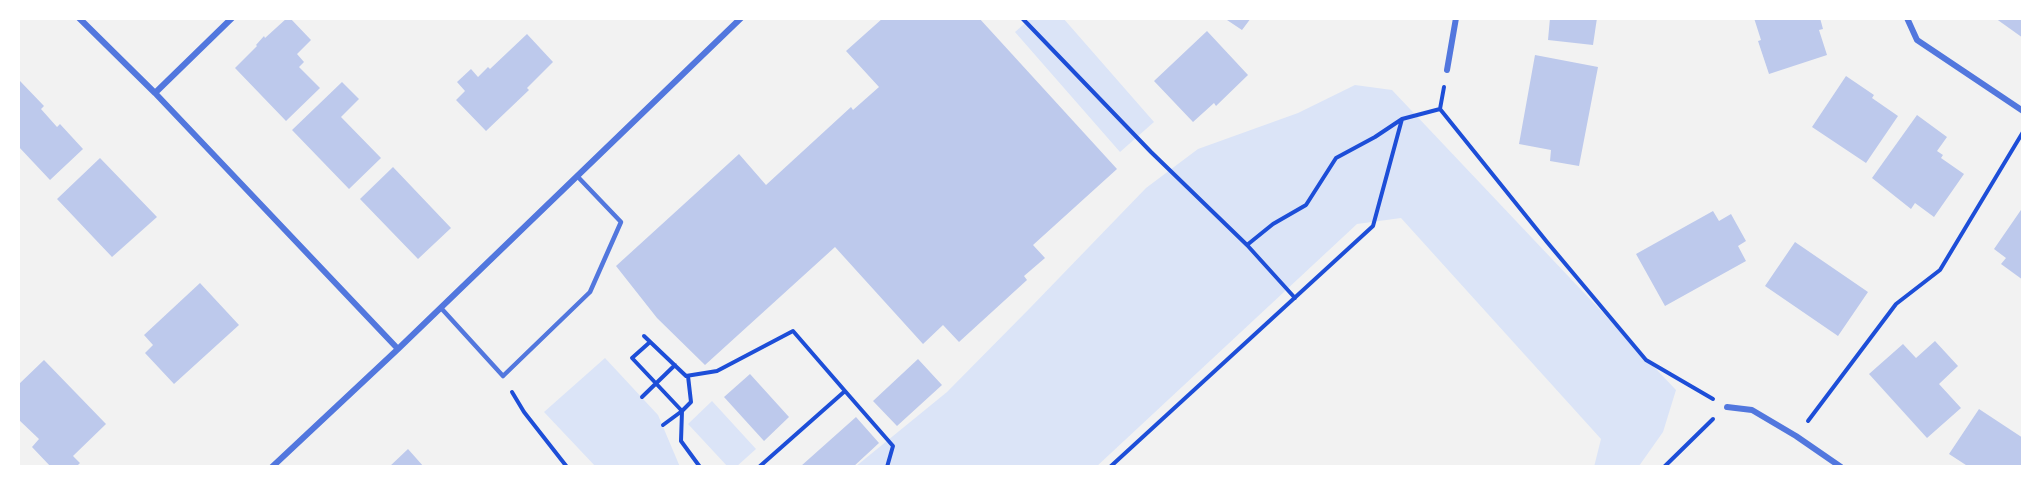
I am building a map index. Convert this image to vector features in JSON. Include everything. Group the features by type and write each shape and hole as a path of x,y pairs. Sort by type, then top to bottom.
{"street":[{"path":"79,18 155,93 398,349"},
{"path":"155,93 232,18"},
{"path":"272,467 578,177 741,18"},
{"path":"1447,70 1456,18"},
{"path":"1907,18 1917,40 2023,111"},
{"path":"1726,407 1752,410 1796,436 1841,467"}],"lane":[{"path":"441,308 503,376 590,291 621,222 578,177"}],"path":[{"path":"1022,18 1151,152 1247,245 1296,298"},
{"path":"1447,70 1440,109 1547,242 1646,360 1726,407 1683,446 1664,467"},
{"path":"1247,245 1273,224 1306,205 1336,158 1402,119 1440,109"},
{"path":"1110,467 1373,226 1402,119"},
{"path":"1796,436 1896,304 1940,270 2023,132"},
{"path":"644,336 688,376 717,371 793,331 893,446 887,467"},
{"path":"650,342 632,358 682,411 681,441 700,467"},
{"path":"642,397 675,365"},
{"path":"503,376 524,412 567,467"},
{"path":"663,425 691,402 688,376"},
{"path":"759,467 845,391"}],"shaded area":[{"path":"1031,18 1063,18 1154,122 1120,152 1015,32"},
{"path":"1355,85 1392,90 1676,390 1663,432 1639,466 1594,467 1601,439 1401,218 1357,224 1096,467 855,467 947,392 1146,188 1198,149 1298,113"},
{"path":"605,358 658,415 680,467 596,467 544,412"},
{"path":"712,401 756,449 736,467 728,467 688,424"}],"building":[{"path":"287,18 290,18 311,40 297,54 304,62 299,67 320,88 286,121 235,68 264,36 265,38"},
{"path":"883,18 979,18 1117,169 1033,245 1045,258 1024,276 1027,280 959,342 943,325 923,344 835,247 705,365 657,318 616,266 739,154 766,185 851,107 853,110 879,87 846,51"},
{"path":"1224,18 1251,18 1242,30"},
{"path":"1550,18 1597,18 1593,45 1548,40"},
{"path":"1754,18 1820,18 1823,29 1819,30 1827,55 1769,74 1758,41 1761,40"},
{"path":"1995,18 2023,18 2023,38"},
{"path":"1207,31 1248,75 1216,106 1214,103 1193,122 1154,81"},
{"path":"527,34 553,62 527,88 529,90 486,131 456,100 465,91 457,82 471,69 478,77 488,67 490,69"},
{"path":"1535,55 1598,67 1579,166 1550,161 1551,150 1519,144"},
{"path":"1846,76 1874,95 1872,98 1898,116 1866,163 1812,127"},
{"path":"20,81 44,106 41,109 57,127 60,124 83,149 50,180 18,146 18,83"},
{"path":"342,82 359,99 341,117 381,158 349,189 292,130"},
{"path":"1917,115 1947,137 1937,151 1943,155 1941,158 1964,174 1934,217 1915,203 1911,209 1872,178"},
{"path":"100,158 157,217 112,257 57,199"},
{"path":"393,167 451,228 418,259 360,199"},
{"path":"2023,207 2023,280 2001,264 2006,258 1994,249"},
{"path":"1713,211 1719,221 1731,214 1746,241 1738,246 1746,261 1665,306 1636,254"},
{"path":"1795,242 1868,292 1838,336 1765,286"},
{"path":"200,283 239,325 174,384 145,353 153,345 144,335"},
{"path":"1935,341 1958,366 1939,384 1961,408 1927,438 1869,374 1903,344 1916,358"},
{"path":"918,359 942,385 897,426 873,401"},
{"path":"44,360 106,424 73,456 80,463 76,467 51,467 32,447 39,439 18,419 18,385"},
{"path":"750,374 789,417 764,441 724,397"},
{"path":"1979,409 2023,438 2023,467 1969,467 1949,454"},
{"path":"856,417 879,443 853,467 801,466"},
{"path":"408,449 424,467 389,467"}]}
